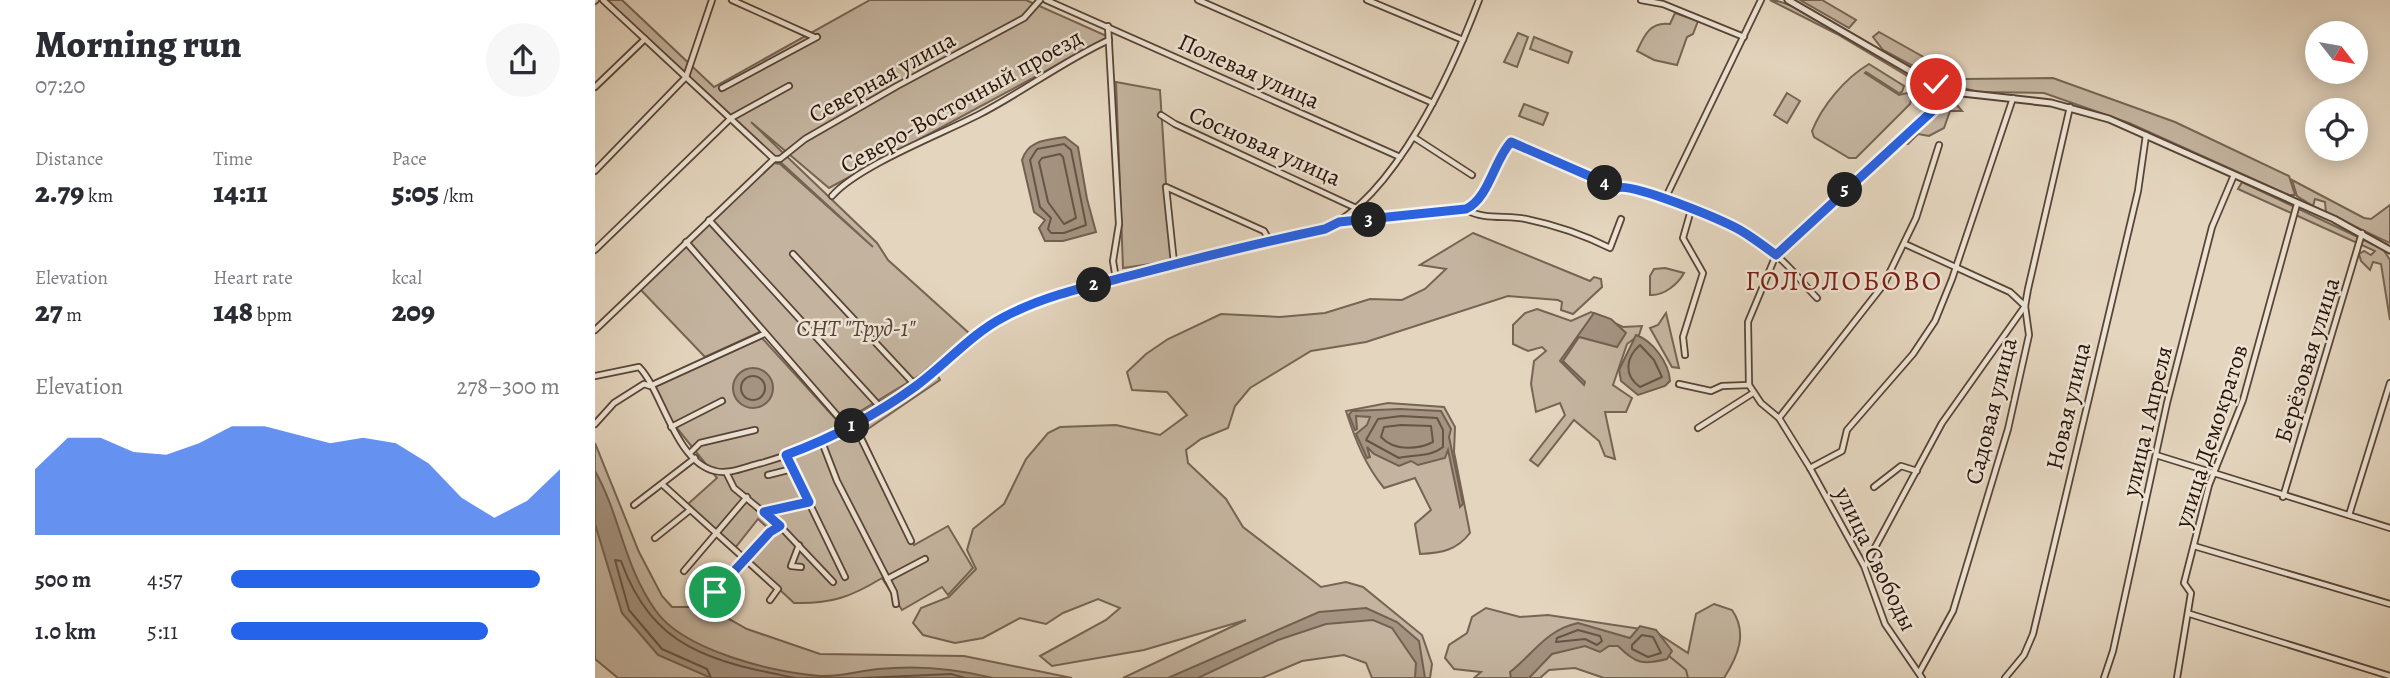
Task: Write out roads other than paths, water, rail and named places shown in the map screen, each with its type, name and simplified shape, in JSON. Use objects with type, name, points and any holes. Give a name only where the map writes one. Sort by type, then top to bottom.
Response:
[{"type":"street","points":[[603,0],[774,159]]},
{"type":"street","points":[[595,171],[686,77],[712,0]]},
{"type":"street","points":[[722,88],[816,37],[732,0]]},
{"type":"street","name":"Северная улица","points":[[595,330],[774,159],[780,159],[805,139],[897,86],[1024,18],[1040,0]]},
{"type":"street","name":"Полевая улица","points":[[1046,0],[1400,156]]},
{"type":"street","points":[[1198,0],[1433,103]]},
{"type":"street","points":[[1367,0],[1463,40]]},
{"type":"street","points":[[595,376],[639,367],[671,427],[695,458],[714,471],[726,472],[786,455],[822,442],[848,428],[916,386],[976,335],[1001,318],[1043,298],[1174,263],[1325,229],[1356,208],[1415,138],[1463,40],[1479,0]]},
{"type":"street","points":[[1641,0],[1663,4],[1744,37]]},
{"type":"street","points":[[1665,199],[1761,0]]},
{"type":"street","points":[[1788,0],[1912,72],[1953,92],[2070,107],[2145,135],[2362,233],[2390,250]]},
{"type":"street","points":[[1108,26],[1119,224],[1112,261],[1116,279]]},
{"type":"street","points":[[595,87],[645,39]]},
{"type":"street","name":"Северо-Восточный проезд","points":[[832,196],[865,173],[1022,91],[1077,55],[1109,40]]},
{"type":"street","points":[[595,250],[731,118],[789,86]]},
{"type":"street","points":[[1679,384],[1711,391],[1722,386],[1749,385],[1748,322],[1776,255],[1953,92]]},
{"type":"street","points":[[1810,468],[1842,451],[1847,430],[1923,341],[1956,267],[2014,98]]},
{"type":"street","name":"Садовая улица","points":[[1921,676],[1953,611],[2008,429],[2029,335],[2025,306],[2070,107]]},
{"type":"street","name":"Сосновая улица","points":[[1161,115],[1356,208]]},
{"type":"street","name":"Новая улица","points":[[2005,678],[2024,656],[2033,634],[2138,191],[2145,135]]},
{"type":"street","points":[[1415,138],[1472,175]]},
{"type":"street","points":[[1339,222],[1466,209],[1479,199],[1502,152],[1511,142],[1617,188],[1624,185],[1738,229],[1776,255],[1806,283],[1817,298]]},
{"type":"street","points":[[1779,418],[1869,304],[1905,244],[1939,145]]},
{"type":"street","name":"улица 1 Апреля","points":[[2105,678],[2212,228],[2234,175]]},
{"type":"street","points":[[1174,263],[1168,224],[1167,187],[1263,230],[1269,240]]},
{"type":"street","name":"улица Демократов","points":[[2177,678],[2190,614],[2191,593],[2184,583],[2214,473],[2243,400],[2297,204]]},
{"type":"street","points":[[1466,209],[1474,215],[1523,218],[1549,224],[1611,248],[1621,219]]},
{"type":"street","points":[[1685,355],[1683,337],[1703,273],[1683,238],[1692,210]]},
{"type":"street","points":[[709,220],[882,409]]},
{"type":"street","name":"Берёзовая улица","points":[[2283,496],[2362,233]]},
{"type":"street","points":[[686,242],[848,428]]},
{"type":"street","points":[[1864,566],[1952,407],[1990,360],[2025,306],[2022,299],[2010,292],[1905,244]]},
{"type":"street","points":[[793,254],[916,386]]},
{"type":"street","points":[[595,424],[614,402],[644,384],[650,386],[765,334]]},
{"type":"street","points":[[2349,515],[2390,383]]},
{"type":"street","name":"улица Свободы","points":[[1749,385],[1753,393],[1779,418],[1810,468],[1864,566],[1885,624],[1921,676]]},
{"type":"street","points":[[1698,428],[1753,393]]},
{"type":"street","points":[[671,427],[722,401]]},
{"type":"street","points":[[854,424],[911,541]]},
{"type":"street","points":[[691,452],[700,443],[755,430]]},
{"type":"street","points":[[822,442],[837,481],[887,579],[895,604]]},
{"type":"street","points":[[786,455],[845,577]]},
{"type":"street","points":[[2156,455],[2390,528]]},
{"type":"street","points":[[634,505],[695,458]]},
{"type":"street","points":[[1874,487],[1901,466],[1917,471]]},
{"type":"street","points":[[768,475],[792,469]]},
{"type":"street","points":[[726,472],[734,488],[780,526],[833,582]]},
{"type":"street","points":[[663,485],[778,589],[770,600]]},
{"type":"street","points":[[684,571],[747,497]]},
{"type":"street","points":[[764,512],[809,502]]},
{"type":"street","points":[[655,538],[690,510]]},
{"type":"street","points":[[715,592],[770,532],[780,526]]},
{"type":"street","points":[[799,545],[791,566],[801,567]]},
{"type":"street","points":[[2194,546],[2390,604]]},
{"type":"street","points":[[887,579],[925,559]]},
{"type":"street","points":[[2190,614],[2389,677]]},
{"type":"water","points":[[1065,137],[1078,147],[1096,232],[1063,241],[1045,241],[1039,228],[1045,220],[1034,212],[1022,160],[1033,145]]},
{"type":"water","points":[[1594,313],[1611,319],[1626,333],[1617,347],[1579,337],[1563,361],[1585,382],[1584,385],[1560,361]]},
{"type":"water","points":[[1636,335],[1648,342],[1659,354],[1667,367],[1670,381],[1665,386],[1638,395],[1621,381],[1619,370]]},
{"type":"water","points":[[753,368],[767,374],[773,388],[767,402],[753,408],[739,402],[733,388],[739,374]]},
{"type":"water","points":[[1352,411],[1441,411],[1451,429],[1449,437],[1463,504],[1460,507],[1448,450],[1445,458],[1418,465],[1411,461],[1399,466],[1374,454],[1367,447],[1370,457],[1367,458],[1356,434],[1367,425],[1370,417],[1356,416],[1355,430],[1349,415]]},
{"type":"water","points":[[595,471],[645,594],[669,625],[708,648],[755,664],[801,674],[827,676],[878,669],[922,667],[993,678],[711,678],[658,655],[622,613],[595,524]]},
{"type":"water","points":[[1366,608],[1397,622],[1419,641],[1425,678],[1415,678],[1416,663],[1392,628],[1373,620],[1326,624],[1278,640],[1198,678],[1168,678],[1319,612]]},
{"type":"water","points":[[1578,623],[1630,638],[1640,626],[1656,630],[1672,651],[1667,659],[1640,662],[1618,646],[1609,646],[1600,652],[1585,646],[1552,654],[1529,678],[1511,678],[1510,672],[1549,637]]},
{"type":"waterway","points":[[1669,656],[1686,670],[1688,678]]},
{"type":"district","name":"ГОЛОЛОБОВО","points":[[1844,281]]},
{"type":"park label","name":"СНТ \"Труд-1\"","points":[[856,328]]}]
